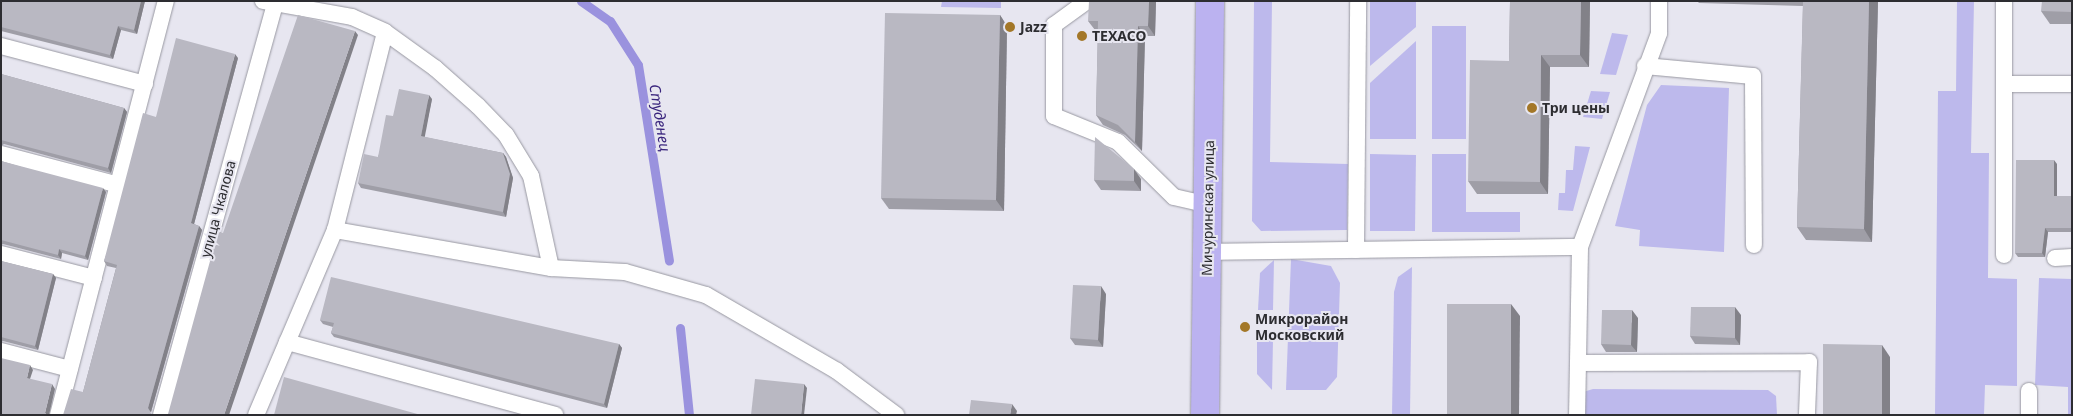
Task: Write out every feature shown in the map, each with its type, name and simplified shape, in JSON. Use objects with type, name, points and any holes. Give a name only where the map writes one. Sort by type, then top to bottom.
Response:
[{"type":"main road","name":"Мичуринская улица","points":[[1205,415],[1207,252],[1210,205],[1210,1]]},
{"type":"lane","points":[[58,415],[166,1]]},
{"type":"lane","points":[[1087,1],[1054,24],[1054,116],[1118,142],[1174,197],[1210,205]]},
{"type":"lane","points":[[1356,250],[1358,1]]},
{"type":"lane","points":[[1577,415],[1580,247],[1658,33],[1659,1]]},
{"type":"lane","points":[[2004,1],[2004,255]]},
{"type":"lane","points":[[269,3],[352,17],[385,32],[435,68],[506,135],[531,176],[551,268]]},
{"type":"lane","name":"улица Чкалова","points":[[161,415],[269,3]]},
{"type":"lane","points":[[256,415],[335,230],[385,32]]},
{"type":"lane","points":[[1,46],[145,84]]},
{"type":"lane","points":[[1645,66],[1753,76],[1754,244]]},
{"type":"lane","points":[[2004,84],[2072,84]]},
{"type":"lane","points":[[1,154],[118,186]]},
{"type":"lane","points":[[335,230],[551,268],[625,272],[706,295],[837,371],[896,415]]},
{"type":"lane","points":[[1207,252],[1580,247]]},
{"type":"lane","points":[[1,254],[94,278]]},
{"type":"lane","points":[[2055,258],[2072,257]]},
{"type":"lane","points":[[287,342],[555,415]]},
{"type":"lane","points":[[1,351],[70,369]]},
{"type":"lane","points":[[1578,363],[1808,362],[1807,415]]},
{"type":"lane","points":[[2029,391],[2029,415]]},
{"type":"shaded area","points":[[942,1],[1001,1],[1001,8],[941,7]]},
{"type":"shaded area","points":[[1254,1],[1272,1],[1270,162],[1348,164],[1347,230],[1261,231],[1252,221]]},
{"type":"shaded area","points":[[1370,1],[1416,1],[1416,27],[1370,66]]},
{"type":"shaded area","points":[[1957,1],[1974,1],[1971,153],[1989,153],[1988,278],[2017,279],[2017,386],[1985,385],[1984,415],[1935,415],[1938,91],[1956,91]]},
{"type":"shaded area","points":[[1432,26],[1466,26],[1466,139],[1432,139]]},
{"type":"shaded area","points":[[1612,33],[1628,35],[1616,75],[1600,74]]},
{"type":"shaded area","points":[[1416,41],[1416,139],[1370,139],[1370,83]]},
{"type":"shaded area","points":[[1661,85],[1729,88],[1724,252],[1639,246],[1640,230],[1615,226],[1647,105]]},
{"type":"shaded area","points":[[1591,91],[1610,92],[1602,119],[1583,117]]},
{"type":"shaded area","points":[[1575,146],[1590,147],[1573,211],[1558,210],[1559,193],[1565,193],[1566,170],[1573,170]]},
{"type":"shaded area","points":[[1370,154],[1416,155],[1415,231],[1370,231]]},
{"type":"shaded area","points":[[1432,154],[1466,154],[1466,212],[1520,212],[1520,232],[1432,232]]},
{"type":"shaded area","points":[[1291,259],[1331,266],[1340,283],[1337,377],[1326,390],[1286,390]]},
{"type":"shaded area","points":[[1274,260],[1273,310],[1258,310],[1260,273]]},
{"type":"shaded area","points":[[1412,267],[1410,415],[1392,415],[1394,292],[1398,277]]},
{"type":"shaded area","points":[[2039,278],[2072,279],[2072,415],[2068,415],[2068,387],[2035,385]]},
{"type":"shaded area","points":[[1257,339],[1273,340],[1272,390],[1257,374]]},
{"type":"shaded area","points":[[1593,389],[1768,390],[1776,396],[1777,415],[1580,415],[1583,392]]},
{"type":"building","points":[[1,1],[141,1],[134,30],[118,26],[110,55],[1,27]]},
{"type":"building","points":[[1089,1],[1149,1],[1148,26],[1138,26],[1135,142],[1118,125],[1096,115],[1098,21],[1088,21]]},
{"type":"building","points":[[1510,1],[1581,1],[1580,55],[1541,55],[1540,182],[1468,181],[1470,60],[1509,61]]},
{"type":"building","points":[[1803,1],[1869,1],[1864,229],[1797,227]]},
{"type":"building","points":[[2042,1],[2072,1],[2072,12],[2041,11]]},
{"type":"building","points":[[885,13],[1000,15],[996,200],[881,198]]},
{"type":"building","points":[[298,15],[355,31],[224,415],[166,415],[168,414],[218,232],[223,233]]},
{"type":"building","points":[[176,38],[235,54],[191,223],[199,226],[148,408],[152,415],[63,415],[71,389],[83,392],[117,265],[104,261],[143,113],[156,117]]},
{"type":"building","points":[[1,74],[124,108],[108,168],[1,140]]},
{"type":"building","points":[[399,89],[429,95],[421,136],[503,153],[510,174],[503,212],[358,183],[364,154],[378,157],[386,115],[393,116]]},
{"type":"building","points":[[1095,137],[1134,169],[1134,181],[1094,180]]},
{"type":"building","points":[[2016,160],[2054,160],[2054,196],[2071,196],[2071,228],[2045,228],[2042,253],[2015,253]]},
{"type":"building","points":[[1,161],[103,188],[85,256],[59,249],[58,255],[1,240]]},
{"type":"building","points":[[1,261],[53,274],[35,346],[1,337]]},
{"type":"building","points":[[331,277],[619,344],[604,404],[331,333],[334,323],[320,320]]},
{"type":"building","points":[[1073,285],[1101,286],[1098,340],[1070,338]]},
{"type":"building","points":[[1447,304],[1511,304],[1511,415],[1447,415]]},
{"type":"building","points":[[1691,307],[1735,307],[1735,338],[1690,336]]},
{"type":"building","points":[[1602,310],[1632,310],[1631,345],[1601,344]]},
{"type":"building","points":[[1823,344],[1882,345],[1882,415],[1823,415]]},
{"type":"building","points":[[1,358],[30,365],[27,378],[52,384],[45,413],[47,415],[1,415]]},
{"type":"building","points":[[284,377],[421,415],[274,415]]},
{"type":"building","points":[[755,379],[804,384],[801,415],[751,415]]},
{"type":"building","points":[[971,400],[1012,404],[1010,415],[969,415]]},
{"type":"waterway","name":"Студенец","points":[[581,1],[610,21],[638,65],[669,261]]},
{"type":"waterway","name":"Студенец","points":[[680,328],[689,415]]},
{"type":"place","name":"Jazz","points":[[1010,27]]},
{"type":"place","name":"ТЕХАСО","points":[[1082,36]]},
{"type":"place","name":"Три цены","points":[[1532,108]]},
{"type":"place","name":"Микрорайон Московский","points":[[1245,327]]}]
